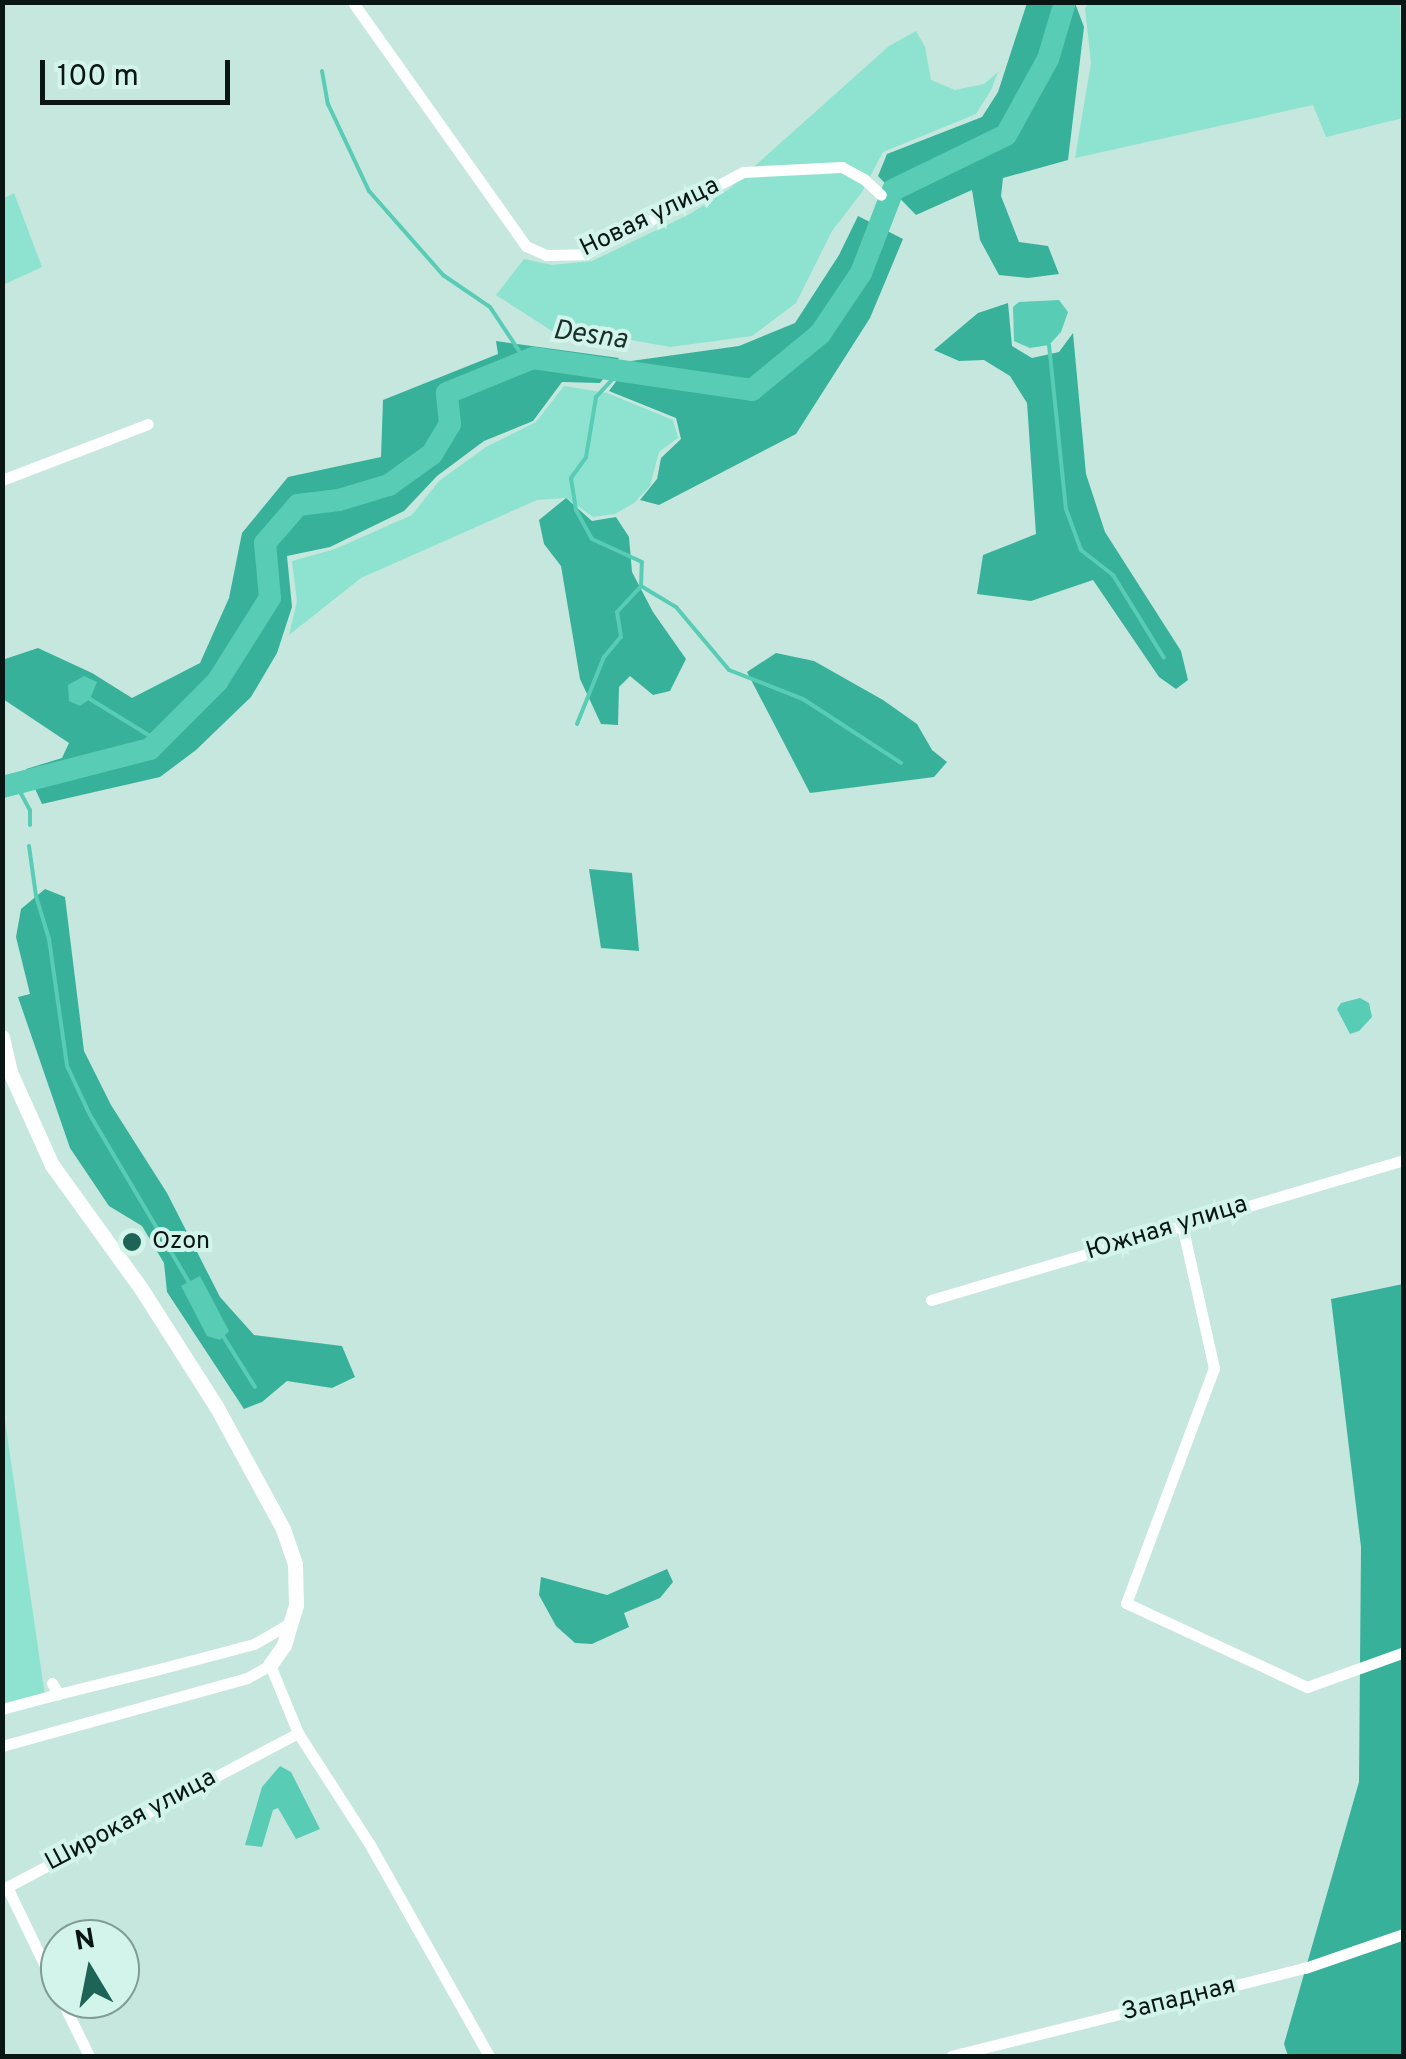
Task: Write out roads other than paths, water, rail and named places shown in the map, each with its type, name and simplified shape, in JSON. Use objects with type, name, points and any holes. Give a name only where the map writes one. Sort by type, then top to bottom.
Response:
[{"type":"street","name":"Новая улица","points":[[354,4],[526,246],[546,255],[584,254],[744,172],[842,167],[881,195]]},
{"type":"street","points":[[2,480],[148,424]]},
{"type":"street","points":[[2,1037],[10,1072],[52,1165],[176,1343],[283,1530],[294,1564],[292,1622],[284,1645],[270,1665],[247,1678],[2,1746]]},
{"type":"street","name":"Южная улица","points":[[931,1300],[1404,1160]]},
{"type":"street","points":[[1182,1225],[1214,1368],[1126,1603],[1307,1688],[1404,1652]]},
{"type":"street","points":[[2,1709],[55,1688],[254,1644],[292,1622]]},
{"type":"street","points":[[270,1665],[298,1733],[369,1843],[489,2056]]},
{"type":"street","name":"Широкая улица","points":[[40,1956],[7,1887],[298,1733]]},
{"type":"street","name":"Западная","points":[[951,2056],[1305,1968],[1404,1934]]},
{"type":"street","name":"Широкая улица","points":[[70,2019],[89,2056]]},
{"type":"waterway","name":"Desna","points":[[2,787],[150,749],[217,682],[270,598],[265,543],[298,505],[339,500],[389,485],[432,454],[450,424],[447,393],[533,358],[752,390],[820,334],[861,273],[893,190],[1006,135],[1048,59],[1065,2]]},
{"type":"waterway","points":[[322,71],[328,104],[369,191],[443,275],[490,307],[527,363]]},
{"type":"waterway","points":[[1049,345],[1066,509],[1081,550],[1113,575],[1164,658]]},
{"type":"waterway","points":[[577,724],[604,657],[621,637],[617,612],[641,586],[642,562],[592,539],[576,510],[571,478],[586,457],[596,397],[620,371]]},
{"type":"waterway","points":[[641,586],[676,607],[729,670],[803,699],[901,763]]},
{"type":"waterway","points":[[90,699],[158,741]]},
{"type":"waterway","points":[[17,786],[30,810],[30,825]]},
{"type":"waterway","points":[[29,846],[36,896],[49,939],[67,1066],[90,1115],[191,1286]]},
{"type":"waterway","points":[[223,1336],[255,1387]]},
{"type":"place","name":"Ozon","points":[[132,1242]]}]
